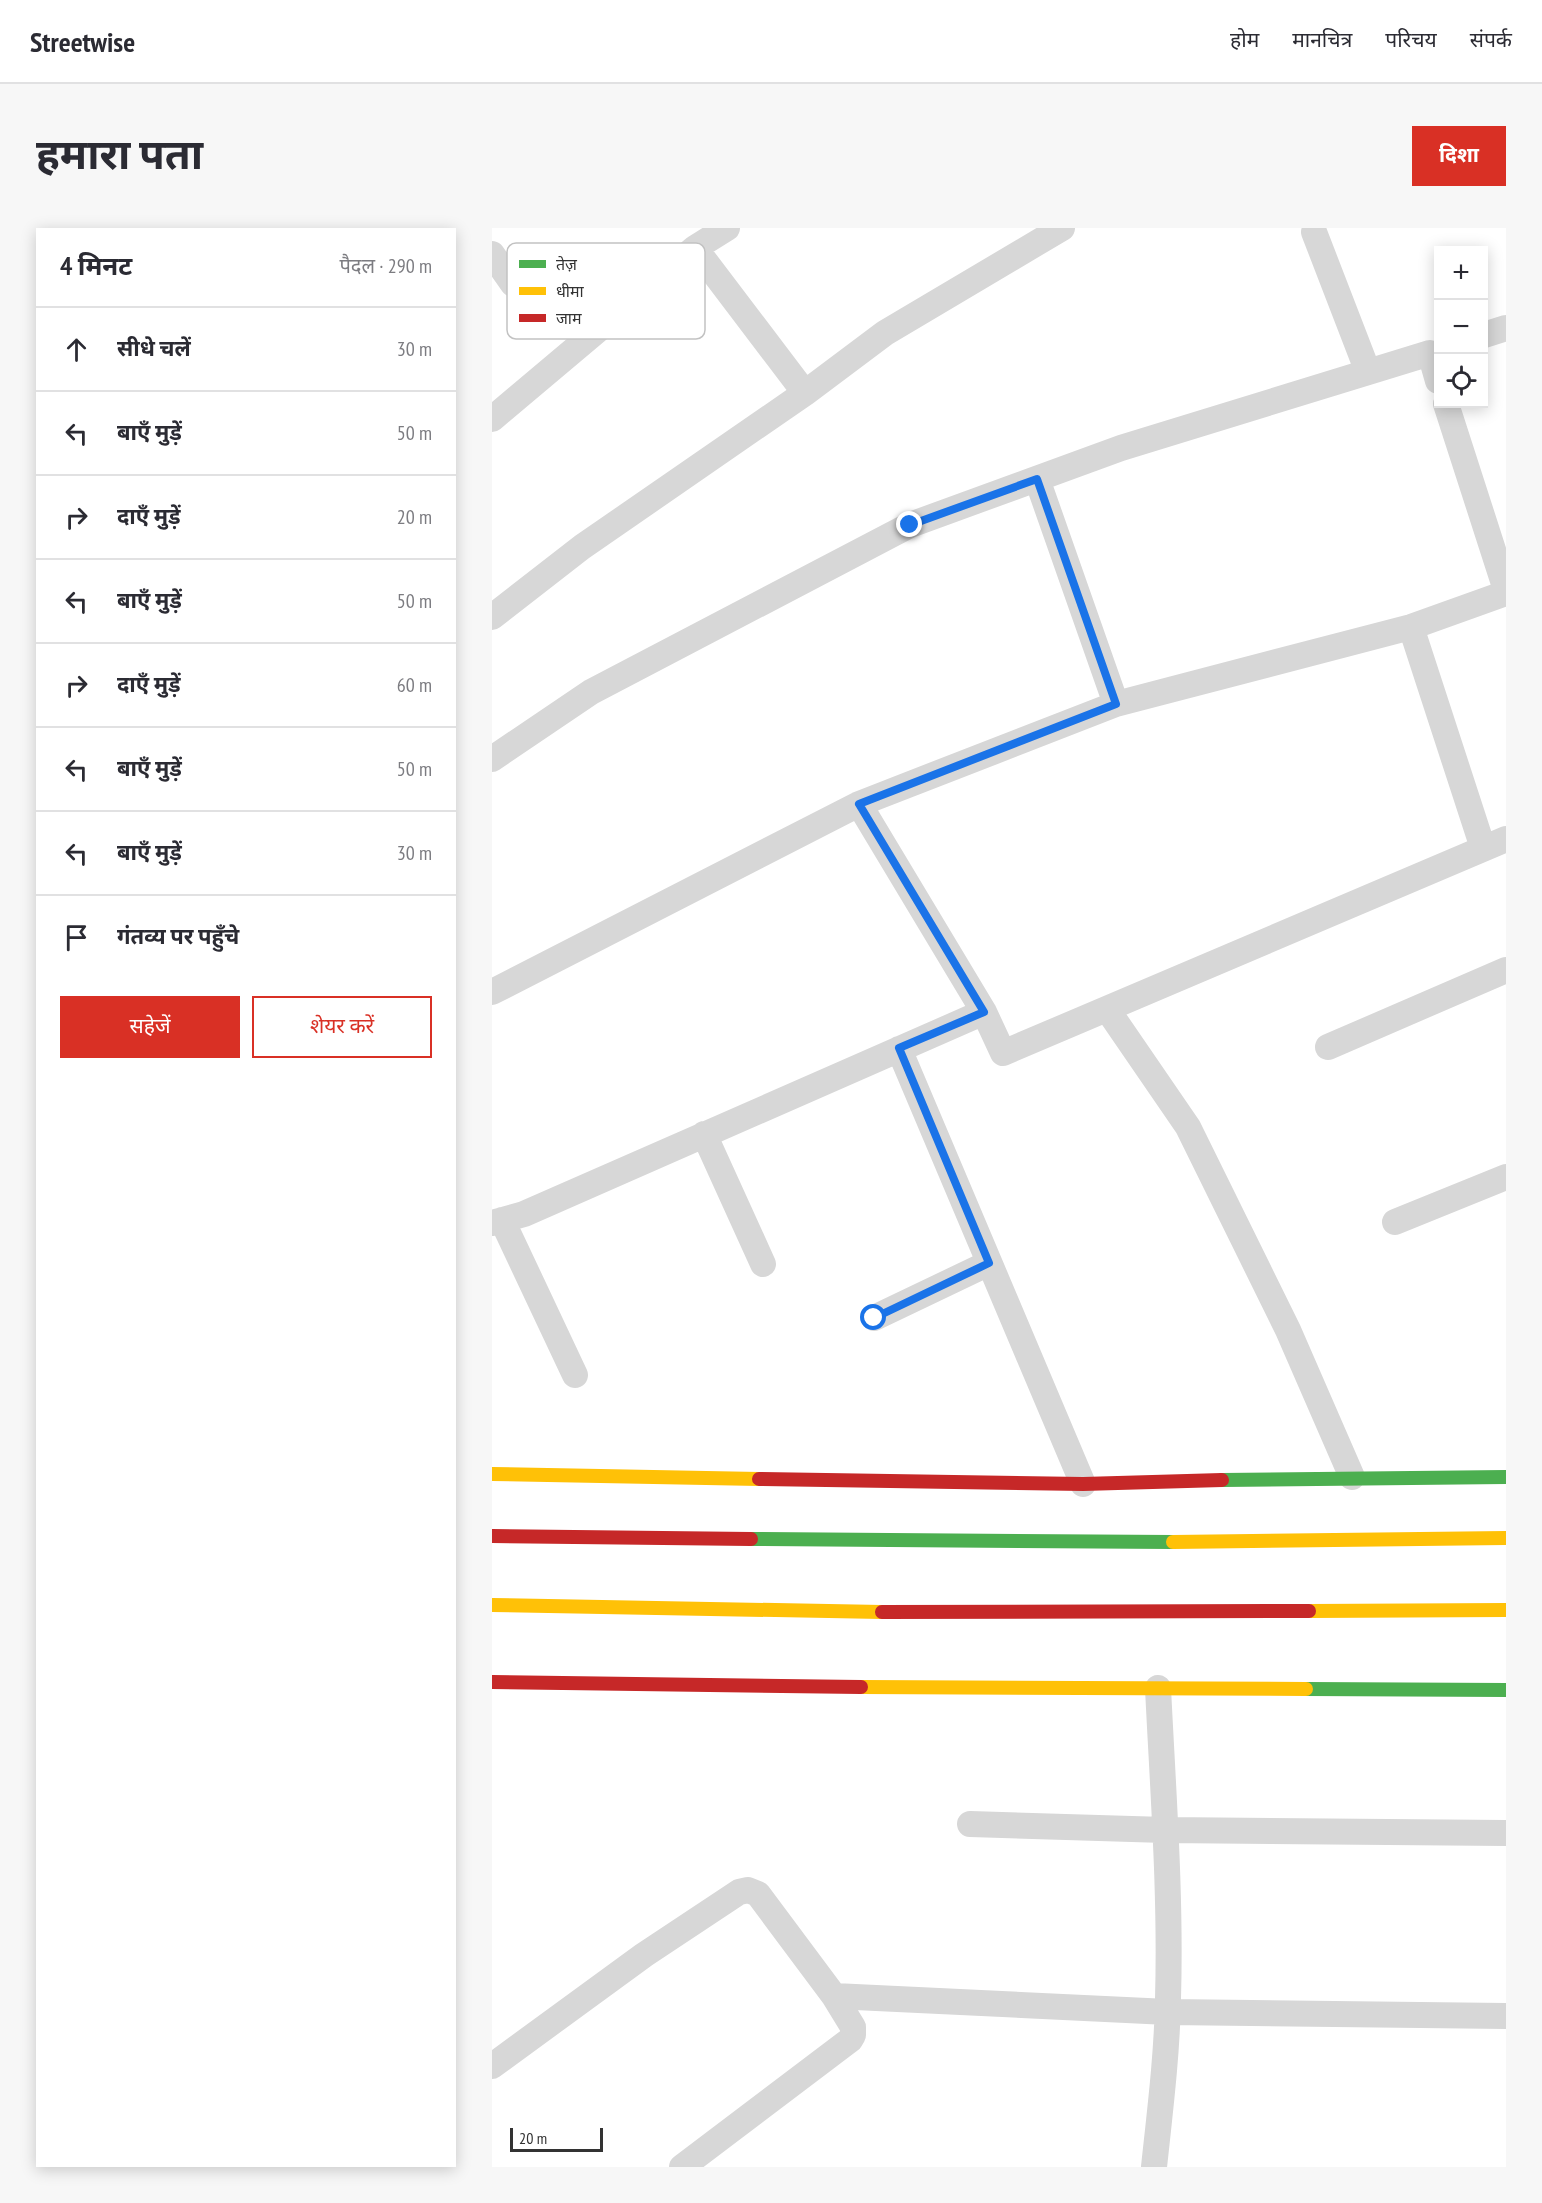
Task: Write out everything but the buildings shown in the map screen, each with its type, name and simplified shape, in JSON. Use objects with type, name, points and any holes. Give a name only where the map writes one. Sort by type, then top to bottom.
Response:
[{"type":"main road","points":[[492,1474],[1083,1484],[1352,1477],[1506,1476]]},
{"type":"main road","points":[[492,1536],[1117,1544],[1506,1538]]},
{"type":"main road","points":[[492,1605],[794,1612],[1506,1610]]},
{"type":"main road","points":[[492,1682],[801,1687],[1506,1690]]},
{"type":"street","points":[[703,243],[727,228]]},
{"type":"street","points":[[492,617],[582,547],[805,393],[885,333],[1062,228]]},
{"type":"street","points":[[1314,232],[1368,372]]},
{"type":"street","points":[[492,254],[507,275]]},
{"type":"street","points":[[705,261],[805,393]]},
{"type":"street","points":[[1488,334],[1506,328]]},
{"type":"street","points":[[492,419],[587,339]]},
{"type":"street","points":[[492,759],[591,692],[910,525],[1121,448],[1434,352]]},
{"type":"street","points":[[492,992],[859,804],[1116,704],[1411,627],[1506,591],[1447,408]]},
{"type":"street","points":[[1037,479],[1116,704]]},
{"type":"street","points":[[859,804],[984,1012],[1003,1053],[1495,843],[1411,627]]},
{"type":"street","points":[[1328,1047],[1506,970]]},
{"type":"street","points":[[1107,1009],[1188,1127],[1288,1330],[1352,1477]]},
{"type":"street","points":[[575,1375],[497,1222],[524,1214],[984,1012]]},
{"type":"street","points":[[899,1048],[1083,1484]]},
{"type":"street","points":[[704,1134],[763,1264]]},
{"type":"street","points":[[1395,1222],[1506,1177]]},
{"type":"street","points":[[874,1318],[989,1263]]},
{"type":"street","points":[[1154,2167],[1164,2080],[1168,2012],[1165,1830],[1158,1688]]},
{"type":"street","points":[[970,1824],[1165,1830],[1506,1833]]},
{"type":"street","points":[[492,2066],[644,1955],[739,1892],[748,1890],[758,1894],[834,1996],[853,2027],[853,2034],[850,2040],[682,2167]]},
{"type":"street","points":[[834,1996],[1168,2012],[1506,2016]]},
{"type":"traffic: fast","points":[[1222,1480],[1506,1477]]},
{"type":"traffic: fast","points":[[751,1539],[1173,1542]]},
{"type":"traffic: fast","points":[[1306,1689],[1506,1690]]},
{"type":"traffic: slow","points":[[492,1474],[759,1479]]},
{"type":"traffic: slow","points":[[1173,1542],[1506,1538]]},
{"type":"traffic: slow","points":[[492,1605],[882,1612]]},
{"type":"traffic: slow","points":[[1309,1611],[1506,1610]]},
{"type":"traffic: slow","points":[[861,1687],[1306,1689]]},
{"type":"traffic: jam","points":[[759,1479],[1083,1484],[1222,1480]]},
{"type":"traffic: jam","points":[[492,1536],[751,1539]]},
{"type":"traffic: jam","points":[[882,1612],[1309,1611]]},
{"type":"traffic: jam","points":[[492,1682],[861,1687]]},
{"type":"route","points":[[874,1318],[989,1263],[899,1048],[984,1012],[859,804],[1116,704],[1037,479],[910,525]]}]
